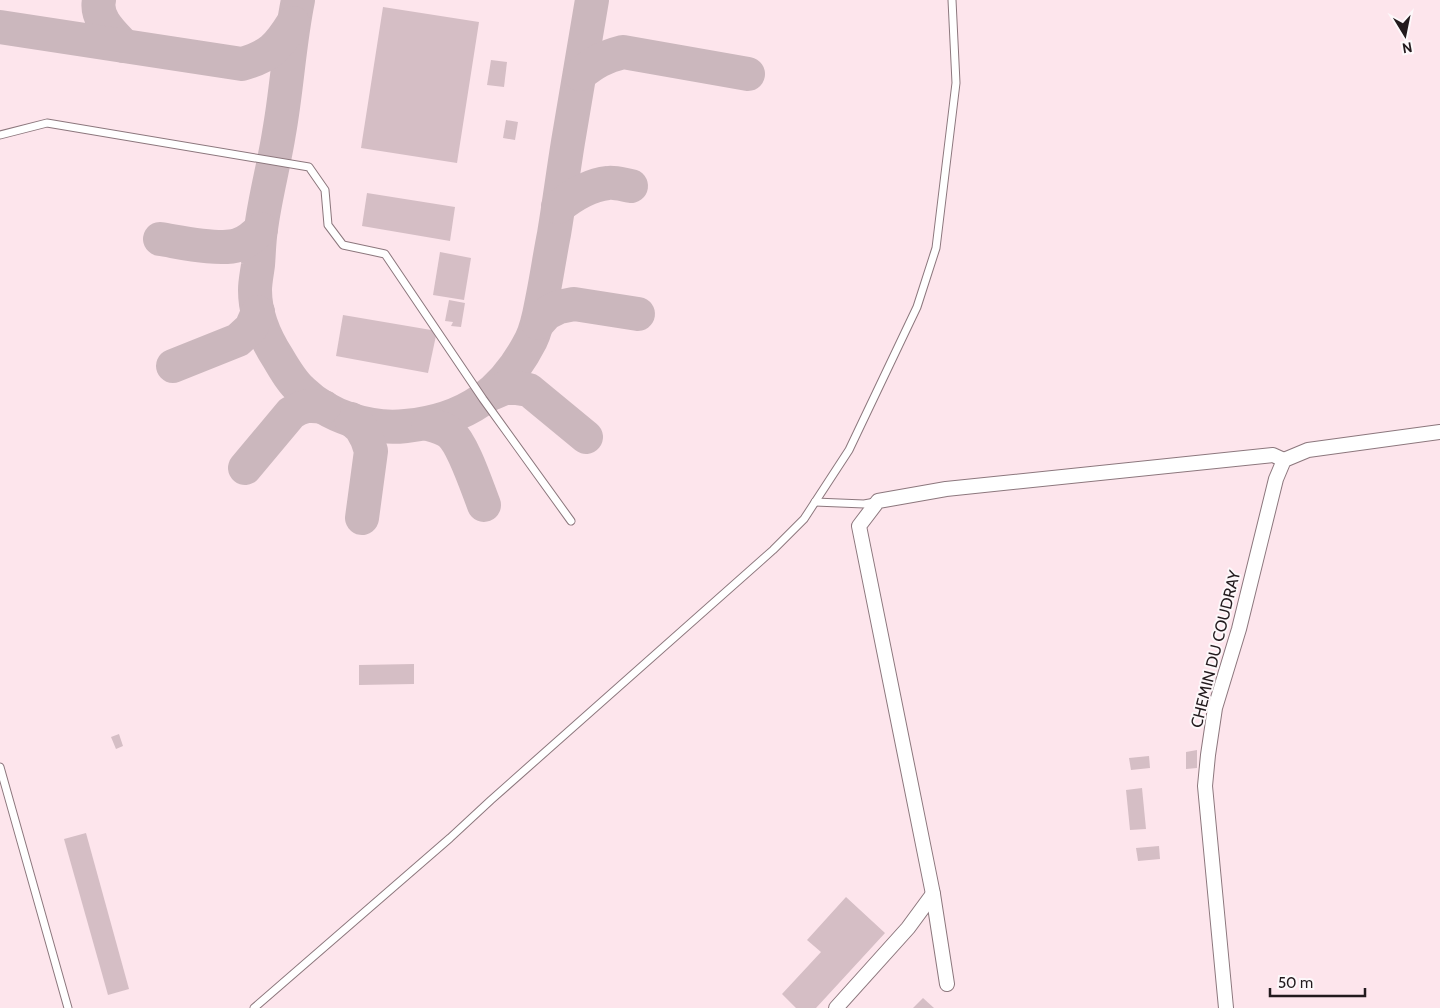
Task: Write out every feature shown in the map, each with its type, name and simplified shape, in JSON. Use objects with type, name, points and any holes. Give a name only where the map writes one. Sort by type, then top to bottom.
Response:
[{"type":"street","points":[[947,984],[933,894],[859,526],[878,501],[946,489],[1273,455],[1284,460],[1308,450],[1440,432]]},
{"type":"street","name":"CHEMIN DU COUDRAY","points":[[1226,1008],[1205,786],[1208,755],[1215,708],[1239,629],[1276,479],[1284,460]]},
{"type":"street","points":[[836,1008],[908,928],[933,894]]},
{"type":"lane","points":[[254,1008],[450,838],[773,550],[804,520],[849,450],[917,307],[936,248],[956,83],[952,0]]},
{"type":"lane","points":[[0,135],[46,123],[310,167],[325,190],[328,225],[343,245],[385,254],[483,399],[571,521]]},
{"type":"lane","points":[[816,502],[864,504],[878,501]]},
{"type":"lane","points":[[0,767],[68,1008]]},
{"type":"building","points":[[383,7],[479,22],[457,163],[361,148]]},
{"type":"building","points":[[491,60],[507,62],[504,87],[487,85]]},
{"type":"building","points":[[506,120],[518,122],[515,140],[503,138]]},
{"type":"building","points":[[367,193],[455,207],[450,241],[362,226]]},
{"type":"building","points":[[440,252],[471,258],[464,300],[433,295]]},
{"type":"building","points":[[449,300],[465,303],[461,327],[451,326],[453,322],[445,321]]},
{"type":"building","points":[[343,315],[437,331],[428,373],[336,356]]},
{"type":"building","points":[[414,664],[414,684],[359,685],[359,665]]},
{"type":"building","points":[[119,734],[123,746],[116,749],[111,737]]},
{"type":"building","points":[[1197,750],[1197,768],[1186,769],[1186,752]]},
{"type":"building","points":[[1149,756],[1150,768],[1131,770],[1129,758]]},
{"type":"building","points":[[1142,788],[1146,829],[1130,830],[1126,790]]},
{"type":"building","points":[[86,833],[129,989],[108,995],[64,839]]},
{"type":"building","points":[[1159,846],[1160,859],[1138,861],[1136,848]]},
{"type":"building","points":[[846,897],[885,933],[816,1008],[796,1008],[782,994],[821,952],[807,940]]},
{"type":"building","points":[[923,998],[934,1008],[913,1008]]},
{"type":"taxiway","points":[[99,0],[98,7],[102,20],[124,46]]},
{"type":"taxiway","points":[[298,0],[282,116],[260,233],[255,299],[262,326],[273,350],[289,376],[302,391],[337,415],[364,424],[392,427],[427,423],[465,410],[481,401],[509,375],[531,340],[546,280],[592,0]]},
{"type":"taxiway","points":[[0,27],[242,64],[266,54],[278,44],[293,23]]},
{"type":"taxiway","points":[[580,74],[600,60],[623,52],[748,74]]},
{"type":"taxiway","points":[[558,207],[575,195],[594,186],[611,183],[631,186]]},
{"type":"taxiway","points":[[160,239],[230,247],[244,242],[261,229]]},
{"type":"taxiway","points":[[538,323],[547,313],[559,307],[574,304],[638,314]]},
{"type":"taxiway","points":[[173,366],[238,340],[251,328],[258,312]]},
{"type":"taxiway","points":[[493,393],[505,388],[529,390],[586,437]]},
{"type":"taxiway","points":[[245,468],[291,413],[307,406],[324,407]]},
{"type":"taxiway","points":[[351,419],[361,428],[371,451],[362,518]]},
{"type":"taxiway","points":[[428,424],[450,433],[460,446],[484,505]]}]
